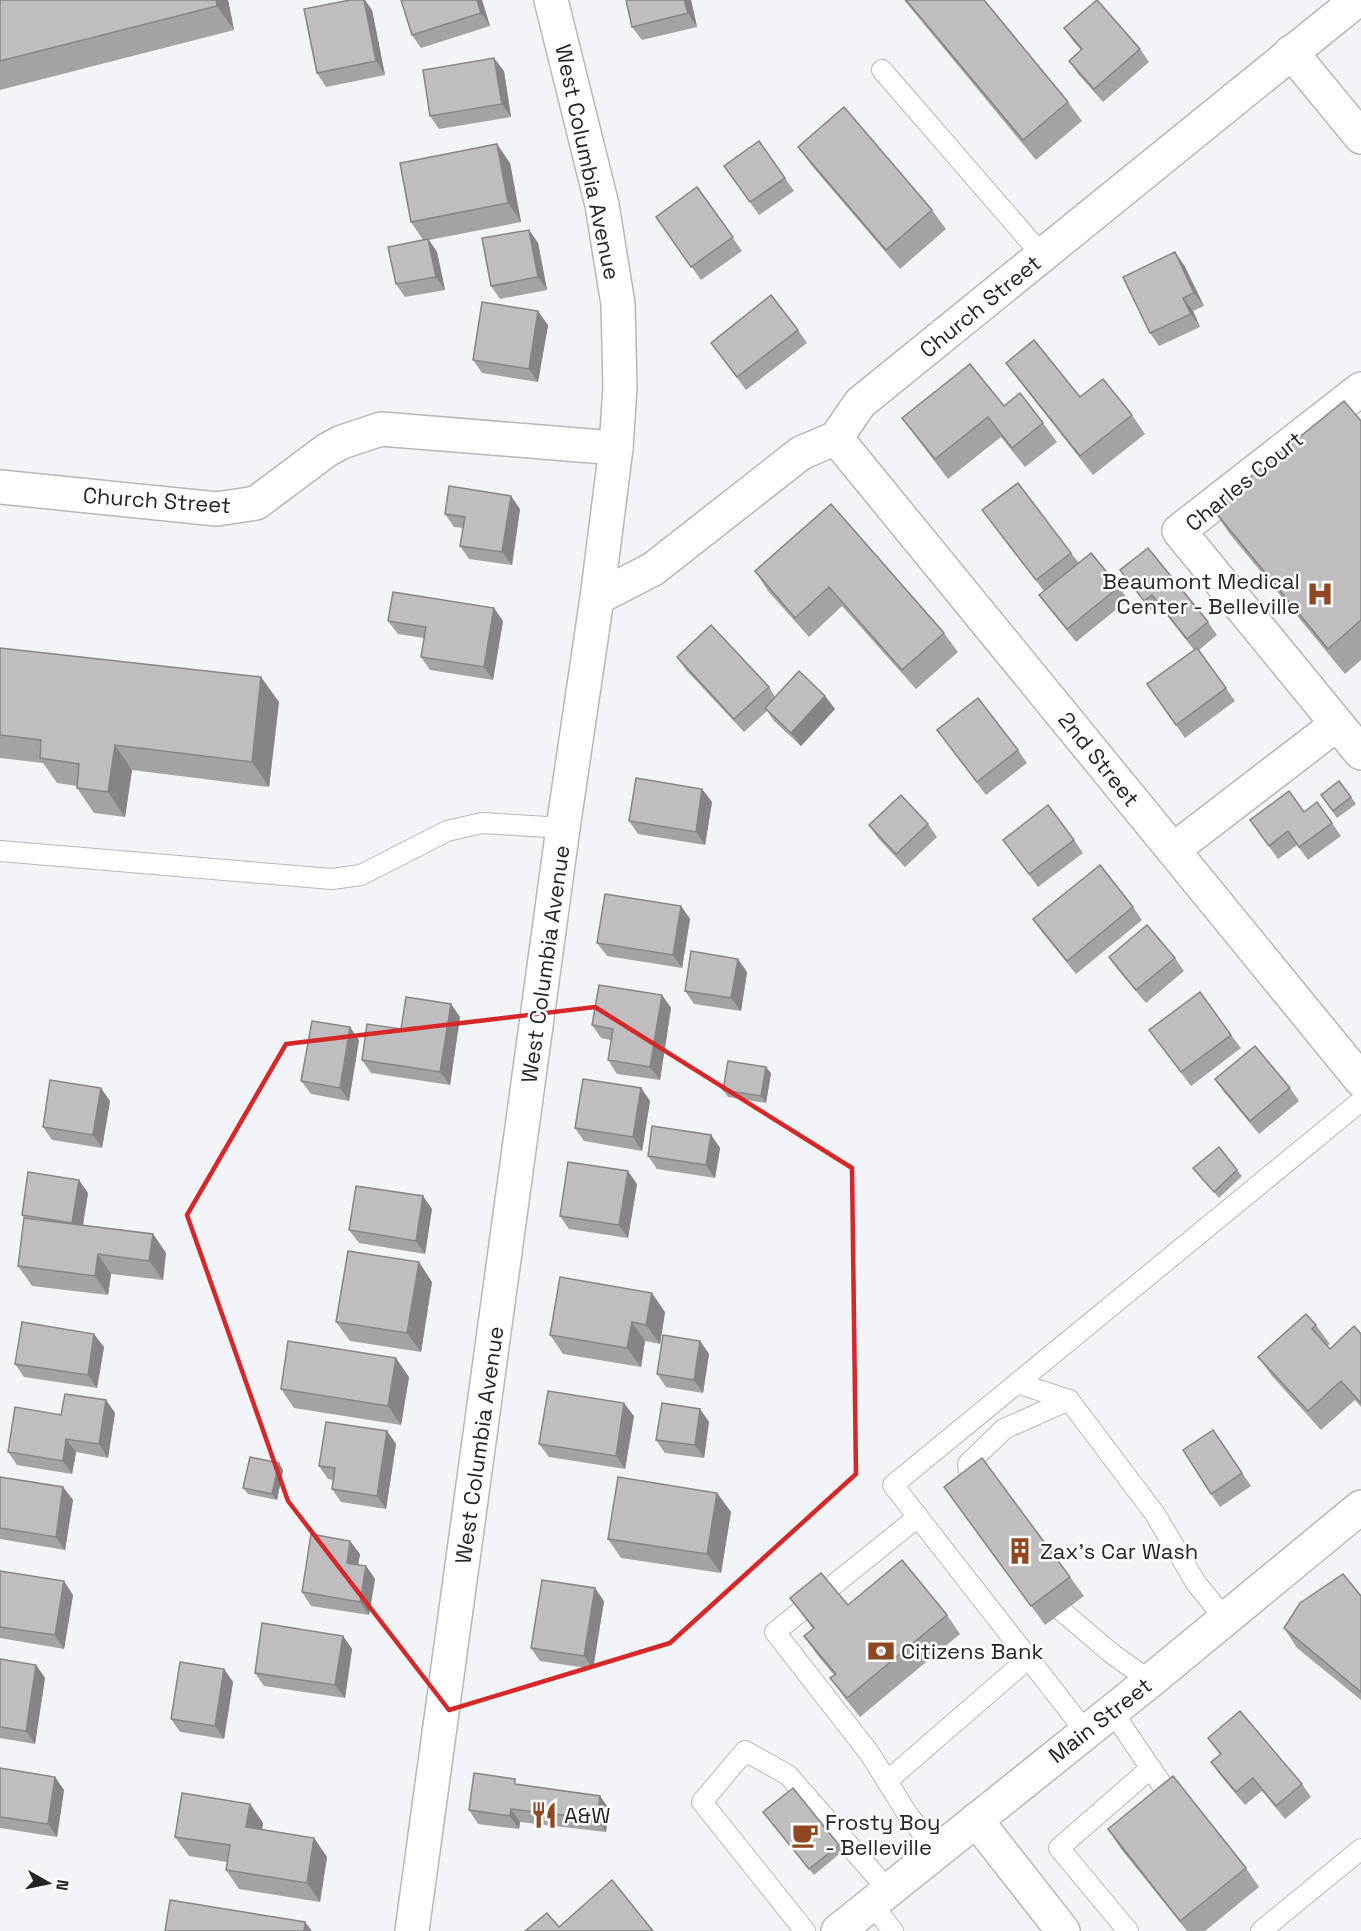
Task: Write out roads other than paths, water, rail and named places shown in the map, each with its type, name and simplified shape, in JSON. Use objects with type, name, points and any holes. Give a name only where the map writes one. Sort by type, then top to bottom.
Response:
[{"type":"street","name":"West Columbia Avenue","points":[[412,1931],[616,448],[620,387],[618,304],[602,205],[551,0]]},
{"type":"street","name":"Church Street","points":[[836,438],[860,403],[1356,0]]},
{"type":"street","points":[[1291,52],[1361,137]]},
{"type":"street","name":"Charles Court","points":[[1361,389],[1179,531],[1361,753]]},
{"type":"street","name":"Church Street","points":[[0,487],[217,509],[256,503],[334,446],[381,429],[616,448]]},
{"type":"street","points":[[597,598],[653,569],[801,453],[836,438]]},
{"type":"street","name":"2nd Street","points":[[836,438],[1361,1080]]},
{"type":"street","points":[[1173,850],[1337,724]]},
{"type":"street","name":"Main Street","points":[[838,1931],[1150,1681],[1361,1507]]},
{"type":"street","points":[[976,1820],[1064,1931]]},
{"type":"lane","points":[[882,70],[1042,255]]},
{"type":"lane","points":[[0,851],[332,879],[361,875],[447,831],[482,823],[563,828]]},
{"type":"lane","points":[[1086,1732],[893,1485],[1361,1101]]},
{"type":"lane","points":[[1017,1383],[1069,1400],[1155,1514],[1196,1583],[1225,1619]]},
{"type":"lane","points":[[972,1495],[968,1464],[1004,1429],[1069,1400]]},
{"type":"lane","points":[[918,1517],[775,1632],[870,1754],[908,1815],[937,1851]]},
{"type":"lane","points":[[1063,1612],[1111,1653],[1150,1681]]},
{"type":"lane","points":[[886,1781],[1029,1658]]},
{"type":"lane","points":[[1112,1711],[1176,1804]]},
{"type":"lane","points":[[805,1931],[702,1802],[745,1751],[788,1775],[879,1897],[892,1931]]},
{"type":"lane","points":[[1128,1931],[1059,1848],[1151,1768]]},
{"type":"lane","points":[[1261,1931],[1361,1849]]},
{"type":"place","name":"Beaumont Medical Center - Belleville","points":[[1320,594]]},
{"type":"place","name":"Zax's Car Wash","points":[[1020,1551]]},
{"type":"place","name":"Citizens Bank","points":[[881,1651]]},
{"type":"place","name":"A&W","points":[[544,1815]]},
{"type":"place","name":"Frosty Boy - Belleville","points":[[805,1835]]}]
